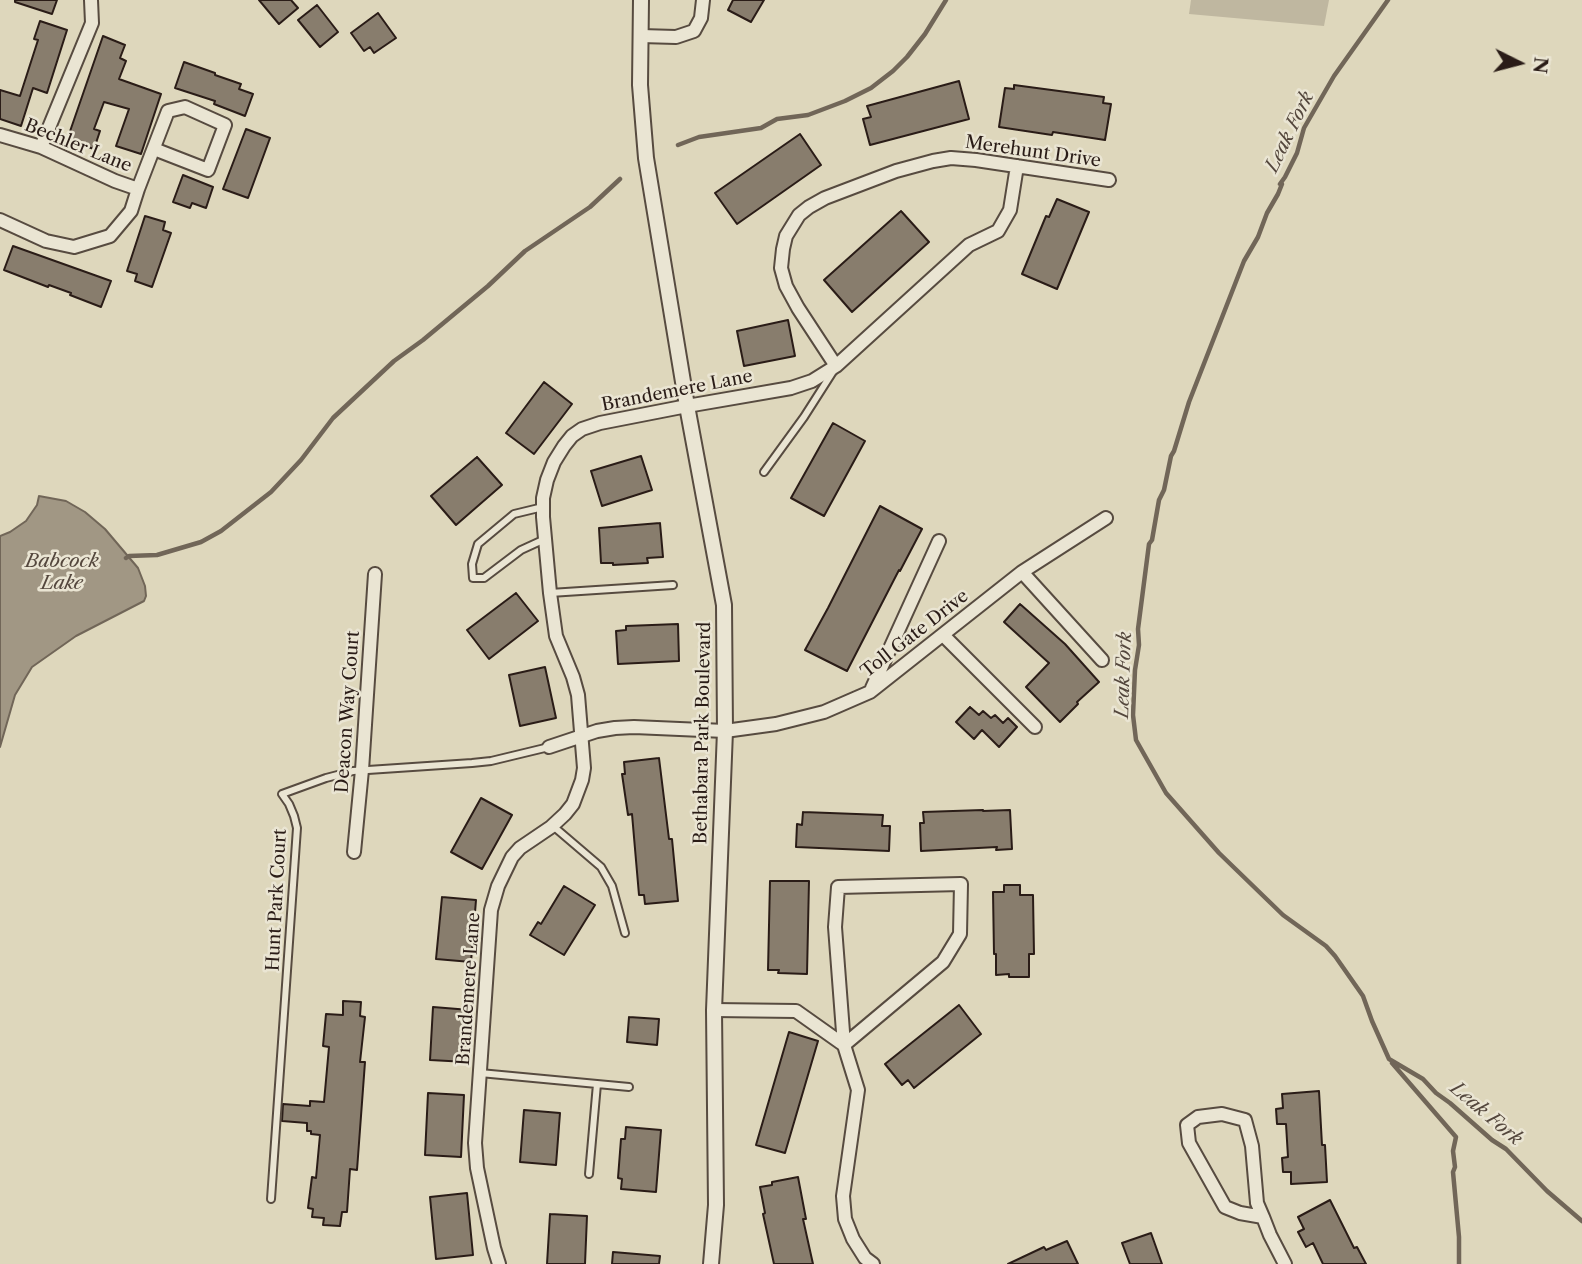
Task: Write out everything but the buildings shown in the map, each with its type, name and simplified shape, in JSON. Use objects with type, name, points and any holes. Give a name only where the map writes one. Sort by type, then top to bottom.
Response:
[{"type":"street","points":[[41,147],[92,23],[91,0]]},
{"type":"street","name":"Bethabara Park Boulevard","points":[[641,0],[640,85],[646,158],[687,406],[724,606],[725,731],[714,1010],[716,1205],[711,1264]]},
{"type":"street","points":[[640,36],[676,37],[694,30],[701,18],[703,0]]},
{"type":"street","points":[[138,189],[168,111],[185,107],[225,125],[208,170],[154,149]]},
{"type":"street","name":"Bechler Lane","points":[[0,135],[41,147],[138,189],[131,211],[110,236],[74,247],[46,241],[0,220]]},
{"type":"street","name":"Merehunt Drive","points":[[836,366],[798,308],[786,286],[782,268],[786,236],[799,215],[809,207],[825,198],[896,171],[951,158],[1109,180]]},
{"type":"street","name":"Brandemere Lane","points":[[499,1264],[477,1168],[475,1143],[492,910],[505,868],[520,848],[553,826],[573,804],[584,768],[578,695],[556,636],[550,593],[543,498],[554,462],[572,436],[582,429],[600,423],[791,388],[812,381],[836,366],[970,245],[998,231],[1010,210],[1017,166]]},
{"type":"street","name":"Toll Gate Drive","points":[[549,747],[615,728],[725,731],[776,724],[824,712],[870,692],[1022,572],[1106,518]]},
{"type":"street","points":[[870,692],[939,541]]},
{"type":"street","points":[[1022,572],[1102,660]]},
{"type":"street","name":"Deacon Way Court","points":[[354,852],[375,574]]},
{"type":"street","points":[[943,635],[1035,727]]},
{"type":"street","points":[[844,1045],[943,962],[960,934],[961,884],[838,887],[835,927],[844,1045],[858,1090],[843,1196],[845,1219],[866,1262]]},
{"type":"street","points":[[714,1010],[796,1011],[844,1045]]},
{"type":"street","points":[[1263,1217],[1240,1213],[1225,1206],[1189,1143],[1187,1125],[1198,1118],[1222,1114],[1245,1120],[1251,1146],[1257,1203],[1285,1264]]},
{"type":"lane","points":[[764,472],[804,417],[836,366]]},
{"type":"lane","points":[[543,506],[514,514],[478,544],[472,564],[473,578],[484,578],[521,550],[545,539]]},
{"type":"lane","points":[[550,593],[673,585]]},
{"type":"lane","name":"Hunt Park Court","points":[[271,1199],[297,828],[289,804],[282,794],[326,778],[362,770],[491,761],[549,747]]},
{"type":"lane","points":[[553,826],[601,867],[612,886],[625,933]]},
{"type":"lane","points":[[480,1073],[629,1087]]},
{"type":"lane","points":[[589,1174],[597,1084]]},
{"type":"shaded area","points":[[1191,0],[1329,0],[1324,26],[1189,14]]},
{"type":"water","name":"Babcock Lake","points":[[39,496],[66,501],[85,512],[105,529],[138,568],[146,596],[144,601],[76,636],[32,667],[15,695],[0,747],[0,536],[26,521],[37,505]]},
{"type":"waterway","points":[[678,145],[699,137],[761,128],[777,119],[808,115],[871,88],[907,57],[946,0]]},
{"type":"waterway","name":"Leak Fork","points":[[1388,0],[1334,76],[1304,128],[1297,153],[1244,261],[1189,402],[1171,456],[1149,544],[1135,670],[1133,715],[1136,740],[1166,793],[1219,853],[1283,915],[1326,946],[1335,956],[1363,996],[1389,1059],[1423,1079],[1436,1093],[1506,1149],[1547,1191],[1582,1221]]},
{"type":"waterway","points":[[126,558],[157,555],[201,542],[221,531],[271,492],[301,460],[333,418],[394,361],[488,286],[525,251],[590,207],[620,179]]},
{"type":"waterway","points":[[1392,1063],[1456,1137],[1453,1172],[1459,1264]]}]
